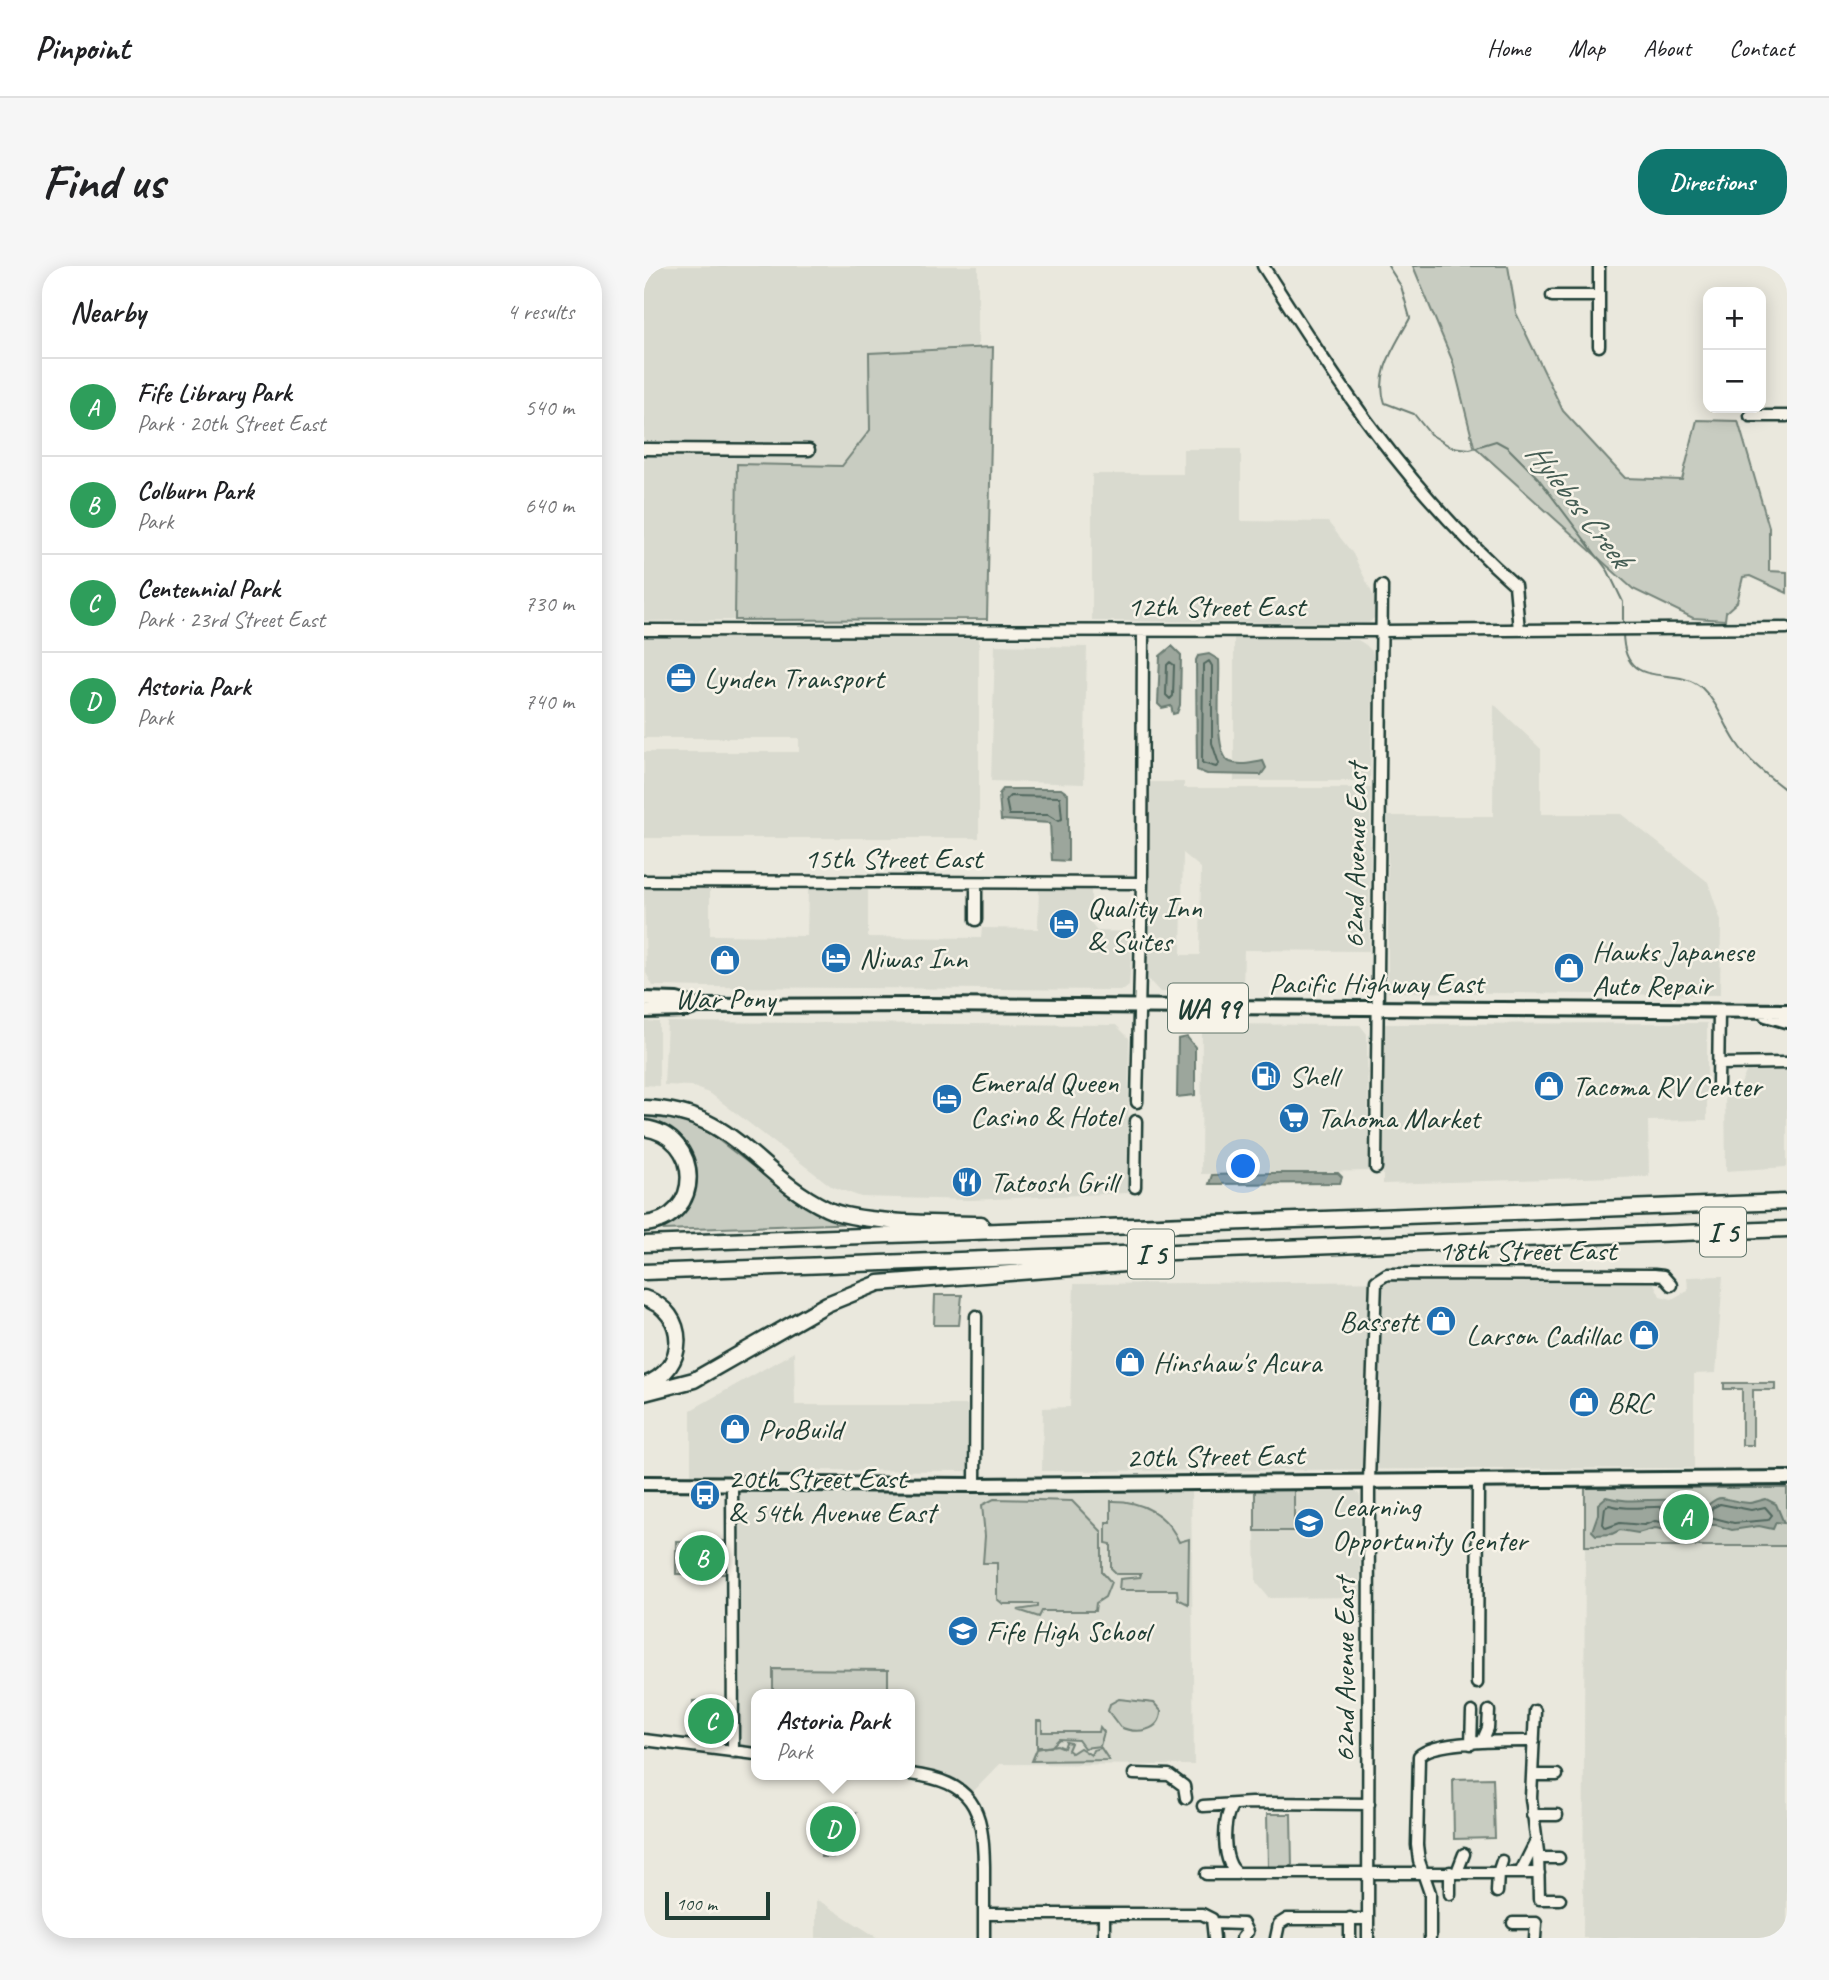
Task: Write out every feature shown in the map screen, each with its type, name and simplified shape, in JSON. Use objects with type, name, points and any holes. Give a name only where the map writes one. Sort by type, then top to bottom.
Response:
[{"type":"highway","points":[[644,1108],[678,1110],[701,1117],[730,1136],[792,1186],[839,1213],[966,1224],[1120,1228]]},
{"type":"highway","points":[[644,1128],[663,1133],[676,1143],[684,1155],[689,1172],[687,1193],[675,1210],[662,1220],[644,1224]]},
{"type":"highway","name":"I 5","points":[[644,1244],[1787,1202]]},
{"type":"highway","name":"I 5","points":[[644,1272],[1787,1229]]},
{"type":"highway","points":[[644,1393],[694,1380],[827,1304],[879,1283],[1149,1262],[1205,1252]]},
{"type":"highway","points":[[644,1298],[660,1305],[671,1315],[678,1342],[675,1358],[666,1372],[644,1385]]},
{"type":"main road","name":"Pacific Highway East","points":[[644,999],[677,1000],[698,1006],[1787,1012]]},
{"type":"main road","name":"Pacific Highway East","points":[[644,1011],[685,1010],[698,1006]]},
{"type":"main road","name":"Pacific Highway East","points":[[1759,1013],[1787,1021]]},
{"type":"main road","name":"20th Street East","points":[[644,1483],[975,1485],[1787,1478]]},
{"type":"street","points":[[1263,266],[1341,388],[1391,456],[1451,524],[1515,585],[1519,630]]},
{"type":"street","points":[[1599,266],[1599,346]]},
{"type":"street","points":[[1552,296],[1598,296]]},
{"type":"street","points":[[1750,416],[1787,416]]},
{"type":"street","points":[[644,449],[809,450]]},
{"type":"street","name":"62nd Avenue East","points":[[1376,1168],[1382,586]]},
{"type":"street","name":"12th Street East","points":[[644,630],[1382,631],[1787,628]]},
{"type":"street","points":[[1137,1102],[1142,883],[1143,631]]},
{"type":"street","name":"15th Street East","points":[[644,881],[1142,883]]},
{"type":"street","points":[[976,883],[976,920]]},
{"type":"street","points":[[1718,1084],[1719,1012]]},
{"type":"street","points":[[1718,1064],[1787,1063]]},
{"type":"street","points":[[1135,1187],[1136,1121]]},
{"type":"street","name":"18th Street East","points":[[1378,1277],[1387,1274],[1654,1275],[1663,1276],[1671,1285]]},
{"type":"street","name":"62nd Avenue East","points":[[1368,1938],[1368,1481],[1373,1296],[1378,1277]]},
{"type":"street","points":[[975,1485],[976,1315]]},
{"type":"street","points":[[1477,1683],[1478,1481]]},
{"type":"street","points":[[733,1483],[733,1752]]},
{"type":"street","points":[[1477,1743],[1488,1728],[1489,1711]]},
{"type":"street","points":[[1535,1711],[1532,1815],[1539,1858],[1539,1899],[1560,1899]]},
{"type":"street","points":[[1472,1712],[1477,1743]]},
{"type":"street","points":[[644,1740],[751,1754]]},
{"type":"street","points":[[1430,1938],[1430,1894],[1417,1845],[1419,1756],[1427,1751],[1477,1743],[1534,1741]]},
{"type":"street","points":[[1133,1774],[1175,1777],[1185,1788],[1186,1798]]},
{"type":"street","points":[[915,1775],[944,1780],[963,1792],[977,1811],[982,1827],[984,1938]]},
{"type":"street","points":[[1532,1775],[1557,1775]]},
{"type":"street","points":[[1203,1806],[1251,1803],[1369,1804]]},
{"type":"street","points":[[1232,1806],[1227,1819],[1228,1860],[1233,1871],[1241,1874]]},
{"type":"street","points":[[1532,1815],[1557,1815]]},
{"type":"street","points":[[1520,1873],[1536,1841]]},
{"type":"street","points":[[1450,1894],[1454,1872],[1464,1854]]},
{"type":"street","points":[[1539,1858],[1559,1858]]},
{"type":"street","points":[[1497,1892],[1497,1873],[1502,1861]]},
{"type":"street","points":[[1206,1874],[1368,1871],[1539,1873]]},
{"type":"street","points":[[984,1914],[1202,1914],[1210,1916],[1214,1938]]},
{"type":"street","points":[[1104,1914],[1104,1938]]},
{"type":"street","points":[[1350,1918],[1350,1938]]},
{"type":"street","points":[[1276,1938],[1278,1926],[1284,1920],[1368,1919]]},
{"type":"street","points":[[1213,1923],[1243,1924],[1247,1932],[1242,1938]]},
{"type":"street","points":[[1513,1923],[1536,1923],[1535,1938]]},
{"type":"shaded area","points":[[644,266],[978,266],[978,348],[869,353],[870,430],[842,466],[737,464],[735,620],[644,621]]},
{"type":"shaded area","points":[[1413,266],[1508,266],[1516,313],[1563,411],[1625,478],[1682,480],[1697,420],[1738,421],[1769,527],[1769,571],[1787,572],[1787,593],[1750,576],[1743,577],[1737,602],[1726,612],[1725,620],[1693,618],[1633,589],[1474,446],[1453,362]]},
{"type":"shaded area","points":[[993,347],[987,619],[735,620],[737,464],[842,466],[870,430],[869,353]]},
{"type":"shaded area","points":[[1183,449],[1241,449],[1241,521],[1328,522],[1353,554],[1376,601],[1376,616],[1369,623],[1092,621],[1092,474],[1183,474]]},
{"type":"shaded area","points":[[644,636],[979,636],[979,838],[644,838],[644,752],[799,752],[799,738],[644,738]]},
{"type":"shaded area","points":[[1234,637],[1358,640],[1372,651],[1374,661],[1370,781],[1234,781]]},
{"type":"shaded area","points":[[995,645],[1087,647],[1084,784],[991,781]]},
{"type":"shaded area","points":[[1494,704],[1541,749],[1541,814],[1621,814],[1708,882],[1721,921],[1720,995],[1388,992],[1388,816],[1493,816]]},
{"type":"shaded area","points":[[1148,782],[1184,782],[1184,788],[1371,788],[1369,951],[1244,950],[1243,991],[1160,992],[1148,979]],"holes":[[[1183,853],[1201,868],[1200,955],[1181,955]]]},
{"type":"shaded area","points":[[1039,887],[1091,888],[1091,924],[1097,931],[1133,932],[1129,986],[1124,990],[653,986],[646,973],[644,888],[710,888],[710,935],[807,936],[808,889],[868,890],[868,937],[981,938],[982,928],[1038,929]]},
{"type":"shaded area","points":[[644,1021],[659,1022],[659,1086],[644,1085]]},
{"type":"shaded area","points":[[667,1022],[1116,1025],[1129,1038],[1128,1193],[970,1200],[861,1197],[831,1186],[711,1094],[691,1086],[664,1085]]},
{"type":"shaded area","name":"Tacoma RV Center","points":[[1707,1023],[1707,1120],[1648,1121],[1649,1176],[1383,1184],[1385,1024]]},
{"type":"shaded area","points":[[1202,1024],[1360,1025],[1367,1034],[1369,1171],[1201,1174]]},
{"type":"shaded area","points":[[1787,1068],[1787,1167],[1726,1171],[1725,1091],[1740,1086],[1747,1070]]},
{"type":"shaded area","points":[[644,1116],[695,1122],[798,1201],[823,1213],[861,1223],[664,1230],[693,1163],[690,1154],[675,1134],[644,1121]]},
{"type":"shaded area","points":[[1723,1276],[1716,1373],[1694,1374],[1694,1468],[1042,1471],[1043,1408],[1070,1407],[1074,1284],[1652,1279],[1660,1296],[1672,1299],[1688,1290],[1687,1277]]},
{"type":"shaded area","points":[[935,1295],[962,1295],[959,1325],[934,1325]]},
{"type":"shaded area","name":"Fife High School","points":[[794,1352],[795,1405],[967,1405],[967,1471],[795,1470],[795,1484],[1191,1483],[1194,1765],[1000,1764],[968,1797],[915,1776],[915,1689],[751,1689],[751,1754],[733,1752],[732,1484],[691,1483],[691,1410]]},
{"type":"shaded area","points":[[1724,1383],[1775,1383],[1775,1390],[1753,1390],[1753,1445],[1742,1445],[1742,1389],[1724,1389]]},
{"type":"shaded area","points":[[1585,1488],[1787,1488],[1787,1546],[1585,1546]]},
{"type":"shaded area","points":[[1294,1489],[1356,1491],[1360,1496],[1360,1597],[1269,1598],[1256,1582],[1255,1531],[1294,1531]]},
{"type":"shaded area","points":[[1294,1489],[1294,1531],[1255,1531],[1255,1490]]},
{"type":"shaded area","points":[[994,1499],[1072,1501],[1102,1532],[1102,1572],[1111,1582],[1105,1597],[1096,1603],[1095,1611],[1042,1611],[1039,1617],[1018,1610],[1038,1607],[1038,1604],[1003,1604],[997,1599],[997,1563],[983,1563],[985,1536],[982,1505]]},
{"type":"shaded area","points":[[1111,1501],[1143,1506],[1168,1524],[1179,1542],[1189,1539],[1188,1604],[1178,1599],[1177,1590],[1119,1590],[1120,1579],[1140,1577],[1141,1574],[1117,1574],[1111,1568],[1111,1544],[1106,1543],[1106,1522],[1111,1522]]},
{"type":"shaded area","points":[[676,1541],[727,1541],[727,1574],[676,1574]]},
{"type":"shaded area","points":[[1585,1546],[1787,1546],[1787,1938],[1583,1938]]},
{"type":"shaded area","points":[[773,1669],[888,1670],[888,1689],[773,1689]]},
{"type":"shaded area","points":[[728,1699],[729,1748],[693,1741],[693,1701]]},
{"type":"shaded area","points":[[1119,1699],[1154,1703],[1161,1711],[1160,1718],[1147,1730],[1120,1727],[1108,1711],[1110,1704]]},
{"type":"shaded area","points":[[1037,1721],[1042,1721],[1042,1732],[1099,1732],[1100,1727],[1104,1732],[1100,1746],[1084,1748],[1078,1740],[1059,1739],[1051,1747],[1037,1747]]},
{"type":"shaded area","points":[[1066,1742],[1071,1743],[1068,1750],[1072,1753],[1080,1748],[1091,1755],[1093,1750],[1101,1748],[1109,1760],[1032,1761],[1037,1749],[1057,1745],[1064,1748]]},
{"type":"shaded area","points":[[1493,1778],[1495,1838],[1454,1839],[1453,1779]]},
{"type":"shaded area","points":[[822,1809],[856,1813],[834,1845],[833,1857],[821,1857]]},
{"type":"shaded area","points":[[1267,1814],[1291,1814],[1292,1867],[1268,1867]]},
{"type":"shaded area","points":[[816,1900],[821,1902],[878,1938],[816,1938]]},
{"type":"water","points":[[1172,646],[1181,655],[1180,705],[1177,713],[1173,714],[1171,706],[1162,708],[1158,704],[1160,656]]},
{"type":"water","points":[[1209,654],[1219,660],[1218,715],[1224,756],[1230,762],[1238,764],[1263,761],[1266,768],[1261,775],[1207,774],[1197,770],[1196,660],[1198,656]]},
{"type":"water","points":[[1003,789],[1061,789],[1068,794],[1068,861],[1052,860],[1050,823],[1001,820],[999,794]]},
{"type":"water","points":[[1187,1037],[1195,1047],[1195,1095],[1177,1097],[1178,1039]]},
{"type":"water","points":[[1338,1173],[1342,1177],[1340,1183],[1209,1184],[1212,1175]]},
{"type":"water","points":[[1606,1497],[1623,1500],[1675,1500],[1690,1514],[1697,1514],[1721,1498],[1749,1503],[1766,1499],[1776,1504],[1784,1523],[1776,1522],[1773,1529],[1759,1526],[1732,1530],[1716,1525],[1702,1525],[1685,1533],[1655,1528],[1638,1533],[1620,1530],[1612,1534],[1596,1535],[1592,1531],[1598,1514],[1598,1504]]},
{"type":"waterway","name":"Hylebos Creek","points":[[1388,266],[1401,286],[1410,318],[1384,370],[1382,392],[1385,403],[1414,414],[1430,434],[1451,447],[1470,449],[1496,441],[1507,447],[1538,478],[1608,571],[1623,602],[1623,624]]},
{"type":"waterway","name":"Hylebos Creek","points":[[1623,633],[1626,652],[1632,664],[1641,671],[1678,677],[1702,688],[1746,756],[1787,791]]},
{"type":"place","name":"Lynden Transport","points":[[681,678]]},
{"type":"place","name":"Quality Inn & Suites","points":[[1064,924]]},
{"type":"place","name":"Niwas Inn","points":[[836,958]]},
{"type":"place","name":"War Pony","points":[[725,960]]},
{"type":"place","name":"Hawks Japanese Auto Repair","points":[[1569,968]]},
{"type":"place","name":"Shell","points":[[1266,1076]]},
{"type":"place","name":"Tacoma RV Center","points":[[1549,1086]]},
{"type":"place","name":"Emerald Queen Casino & Hotel","points":[[947,1099]]},
{"type":"place","name":"Tahoma Market","points":[[1294,1118]]},
{"type":"place","name":"Tatoosh Grill","points":[[967,1182]]},
{"type":"place","name":"Bassett","points":[[1441,1321]]},
{"type":"place","name":"Larson Cadillac","points":[[1644,1335]]},
{"type":"place","name":"Hinshaw's Acura","points":[[1130,1362]]},
{"type":"place","name":"BRC","points":[[1584,1402]]},
{"type":"place","name":"ProBuild","points":[[735,1429]]},
{"type":"place","name":"20th Street East & 54th Avenue East","points":[[705,1495]]},
{"type":"place","name":"Fife Library Park","points":[[1686,1517]]},
{"type":"place","name":"Learning Opportunity Center","points":[[1309,1523]]},
{"type":"place","name":"Colburn Park","points":[[702,1558]]},
{"type":"place","name":"Fife High School","points":[[963,1631]]},
{"type":"place","name":"Centennial Park","points":[[711,1721]]},
{"type":"place","name":"Astoria Park","points":[[833,1829]]}]
